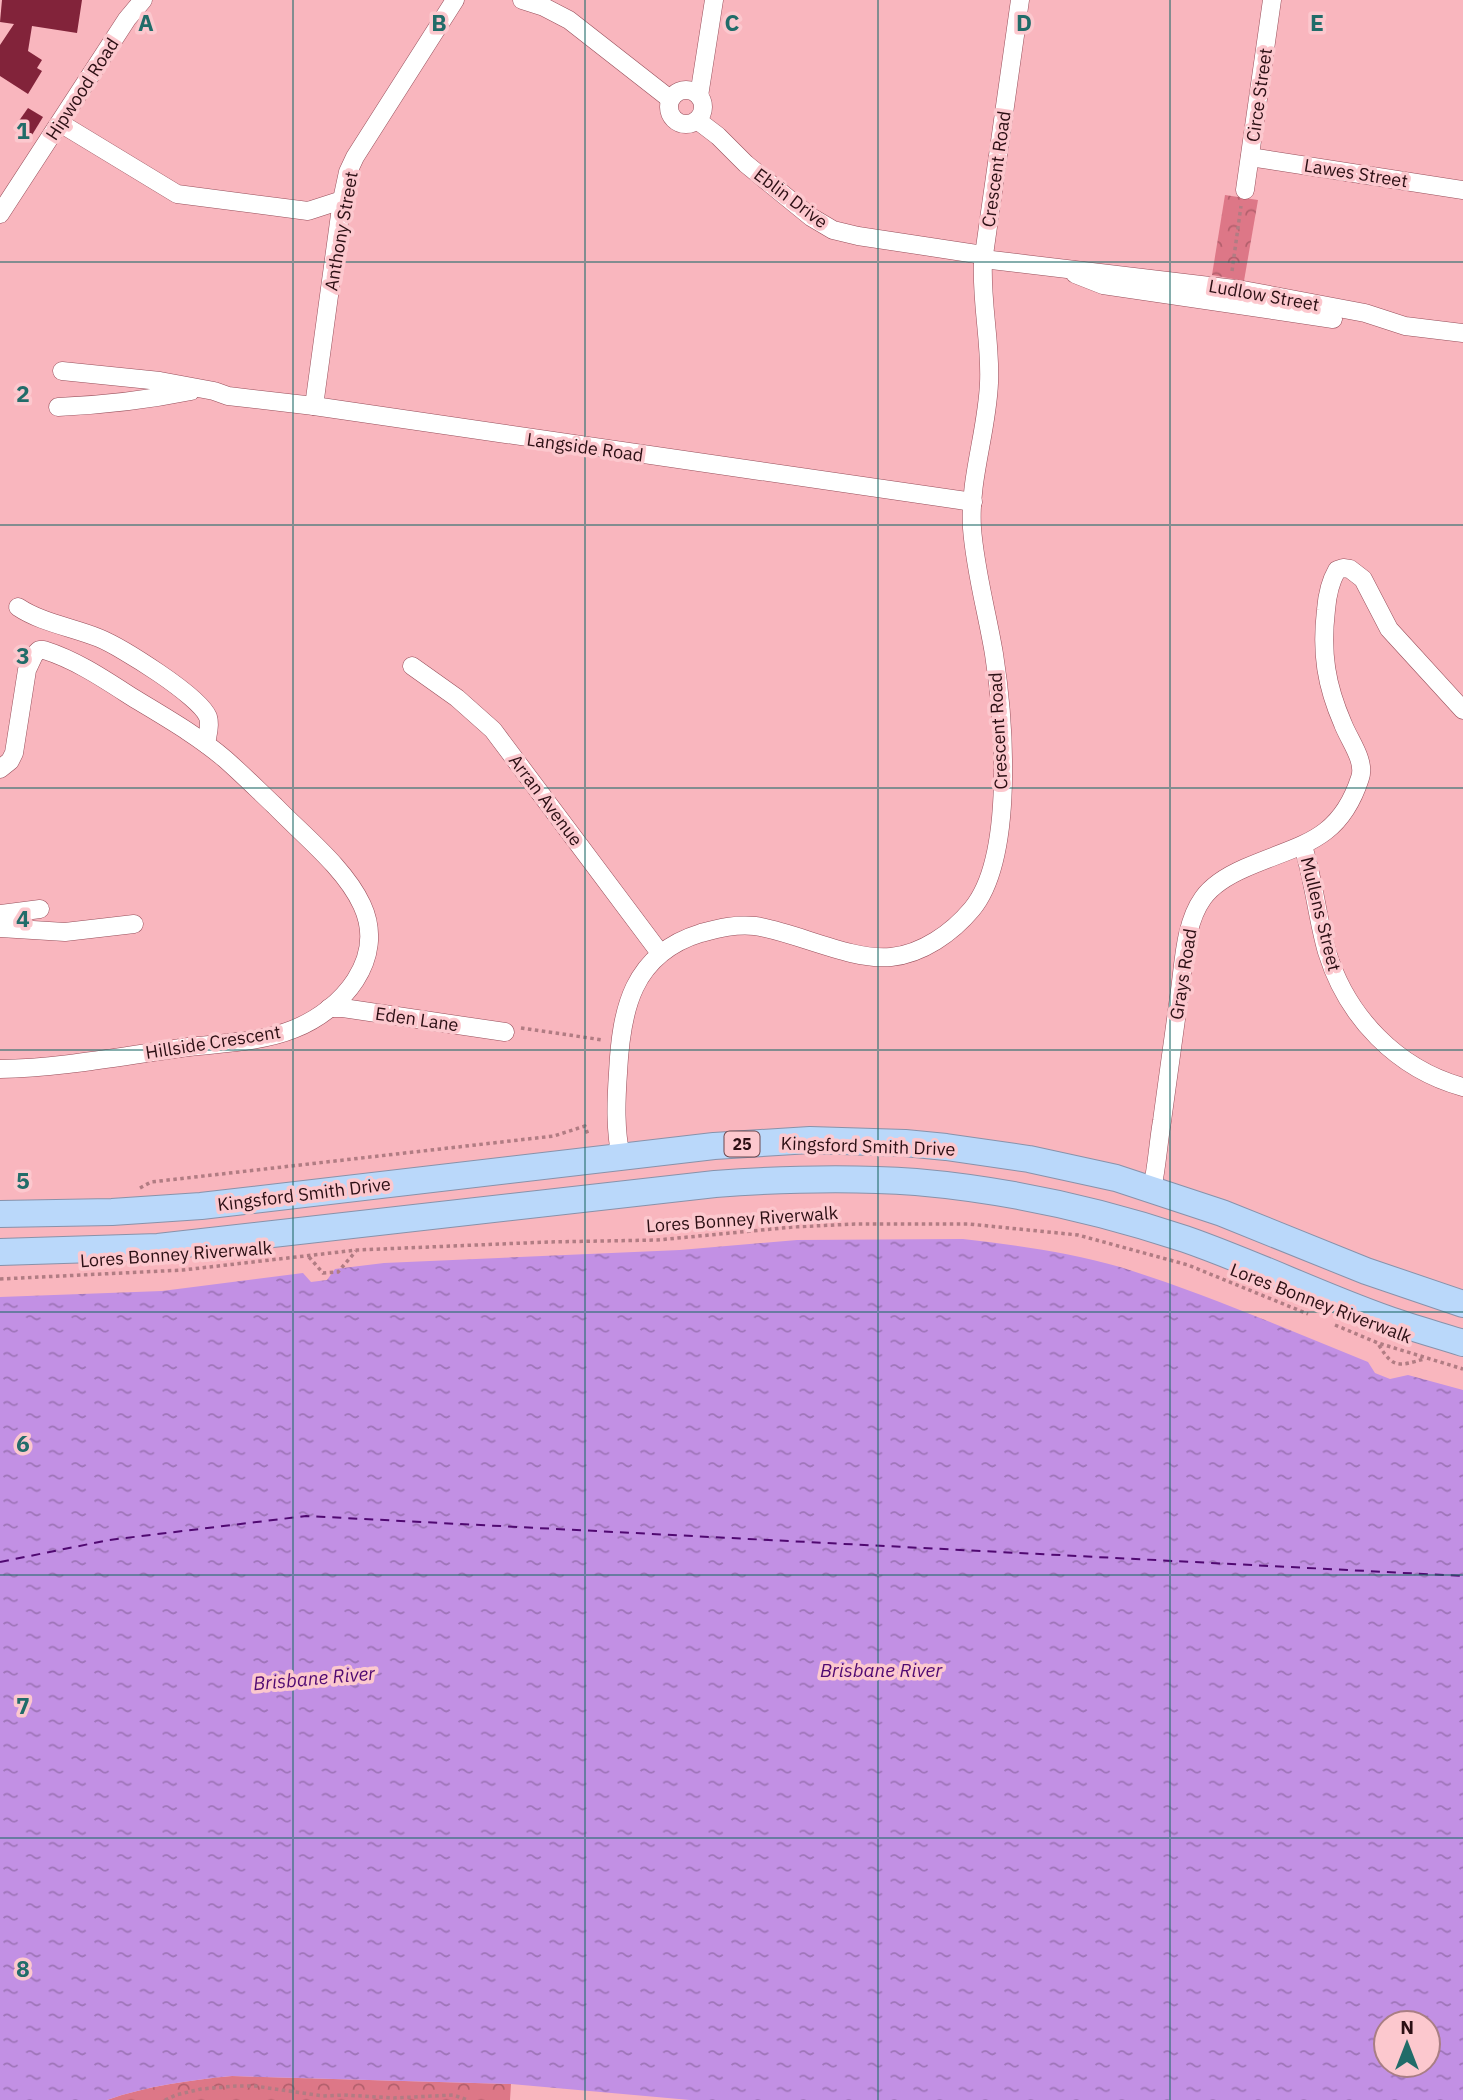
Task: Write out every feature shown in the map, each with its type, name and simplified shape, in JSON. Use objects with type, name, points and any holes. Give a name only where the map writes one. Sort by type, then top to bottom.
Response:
[{"type":"highway","name":"Kingsford Smith Drive","points":[[0,1214],[112,1212],[201,1206],[763,1142],[810,1140],[905,1143],[1029,1159],[1116,1178],[1223,1213],[1366,1271],[1463,1304]]},
{"type":"highway","name":"Kingsford Smith Drive","points":[[0,1252],[172,1245],[726,1183],[828,1179],[918,1182],[1035,1199],[1140,1225],[1237,1258],[1387,1320],[1463,1343]]},
{"type":"street","name":"Hipwood Road","points":[[1,212],[127,19],[143,0]]},
{"type":"street","name":"Anthony Street","points":[[314,406],[348,172],[456,0]]},
{"type":"street","points":[[522,0],[544,7],[569,20],[670,99]]},
{"type":"street","points":[[699,96],[692,91],[677,92],[670,99],[668,109],[673,119],[682,124],[697,120],[702,112],[699,96],[714,0]]},
{"type":"street","name":"Crescent Road","points":[[621,1157],[616,1120],[623,1020],[638,984],[660,953],[684,939],[730,925],[754,926],[857,954],[887,957],[908,954],[926,947],[954,927],[972,909],[985,888],[995,863],[1002,788],[1001,717],[994,655],[972,528],[973,502],[989,387],[982,299],[983,257],[1020,0]]},
{"type":"street","name":"Circe Street","points":[[1244,193],[1272,0]]},
{"type":"street","name":"Eblin Drive","points":[[697,120],[811,217],[833,230],[983,257]]},
{"type":"street","points":[[60,123],[177,194],[308,211],[342,200]]},
{"type":"street","name":"Lawes Street","points":[[1250,157],[1463,190]]},
{"type":"street","name":"Ludlow Street","points":[[983,257],[1243,290],[1365,313],[1405,326],[1463,332]]},
{"type":"street","name":"Ludlow Street","points":[[1063,269],[1103,285],[1333,319]]},
{"type":"street","name":"Langside Road","points":[[62,371],[160,381],[228,396],[314,406],[973,502]]},
{"type":"street","name":"Langside Road","points":[[58,407],[166,396],[198,389]]},
{"type":"street","name":"Grays Road","points":[[1152,1189],[1182,971],[1195,913],[1204,897],[1219,881],[1260,861],[1303,846],[1325,832],[1337,820],[1355,790],[1362,772],[1360,761],[1334,703],[1324,658],[1326,602],[1339,569],[1355,572],[1363,579],[1389,629],[1463,709]]},
{"type":"street","points":[[18,607],[37,617],[112,644],[180,689],[195,701],[207,717],[209,723],[205,744]]},
{"type":"street","name":"Hillside Crescent","points":[[0,769],[15,753],[27,670],[32,658],[40,650],[49,651],[82,666],[226,759],[346,879],[362,904],[369,934],[365,962],[353,984],[329,1008],[311,1021],[293,1029],[265,1036],[29,1068],[0,1069]]},
{"type":"street","name":"Arran Avenue","points":[[412,666],[468,707],[493,730],[660,953]]},
{"type":"street","name":"Mullens Street","points":[[1303,846],[1327,950],[1337,978],[1357,1014],[1379,1040],[1407,1062],[1430,1075],[1463,1087]]},
{"type":"street","points":[[0,914],[40,909]]},
{"type":"street","points":[[0,928],[65,932],[134,925]]},
{"type":"street","name":"Eden Lane","points":[[329,1008],[509,1029]]},
{"type":"path","points":[[1231,279],[1244,193]]},
{"type":"path","points":[[509,1029],[597,1039]]},
{"type":"path","points":[[151,1182],[554,1136],[585,1126],[589,1135]]},
{"type":"path","name":"Lores Bonney Riverwalk","points":[[0,1279],[183,1270],[357,1250],[657,1240],[793,1227],[969,1224],[1078,1235],[1188,1265],[1315,1317]]},
{"type":"path","points":[[309,1257],[323,1273],[338,1272],[357,1250]]},
{"type":"path","name":"Lores Bonney Riverwalk","points":[[1328,1322],[1378,1343],[1463,1369]]},
{"type":"path","points":[[1378,1343],[1386,1358],[1399,1365],[1405,1366],[1426,1359]]},
{"type":"path","points":[[165,2100],[201,2089],[236,2086],[255,2086],[323,2096],[394,2098],[453,2095],[468,2100]]},
{"type":"green space","points":[[1225,195],[1258,200],[1244,281],[1212,275]]},
{"type":"green space","points":[[232,2076],[511,2084],[510,2100],[107,2100],[169,2084]]},
{"type":"water","name":"Brisbane River","points":[[963,1239],[1081,1257],[1151,1277],[1245,1312],[1368,1362],[1375,1373],[1390,1379],[1408,1375],[1463,1390],[1463,2100],[690,2100],[511,2084],[232,2076],[169,2084],[107,2100],[0,2100],[0,1297],[162,1291],[303,1273],[311,1282],[327,1280],[335,1269],[384,1263],[680,1250],[797,1240]]},
{"type":"building","points":[[2,0],[82,0],[77,33],[32,26],[28,51],[42,60],[37,68],[42,71],[28,94],[0,76],[0,45],[14,24],[0,22]]},
{"type":"building","points":[[28,108],[43,117],[32,135],[16,125]]},
{"type":"ferry route","points":[[0,1562],[109,1540],[306,1516],[1463,1576]]}]
